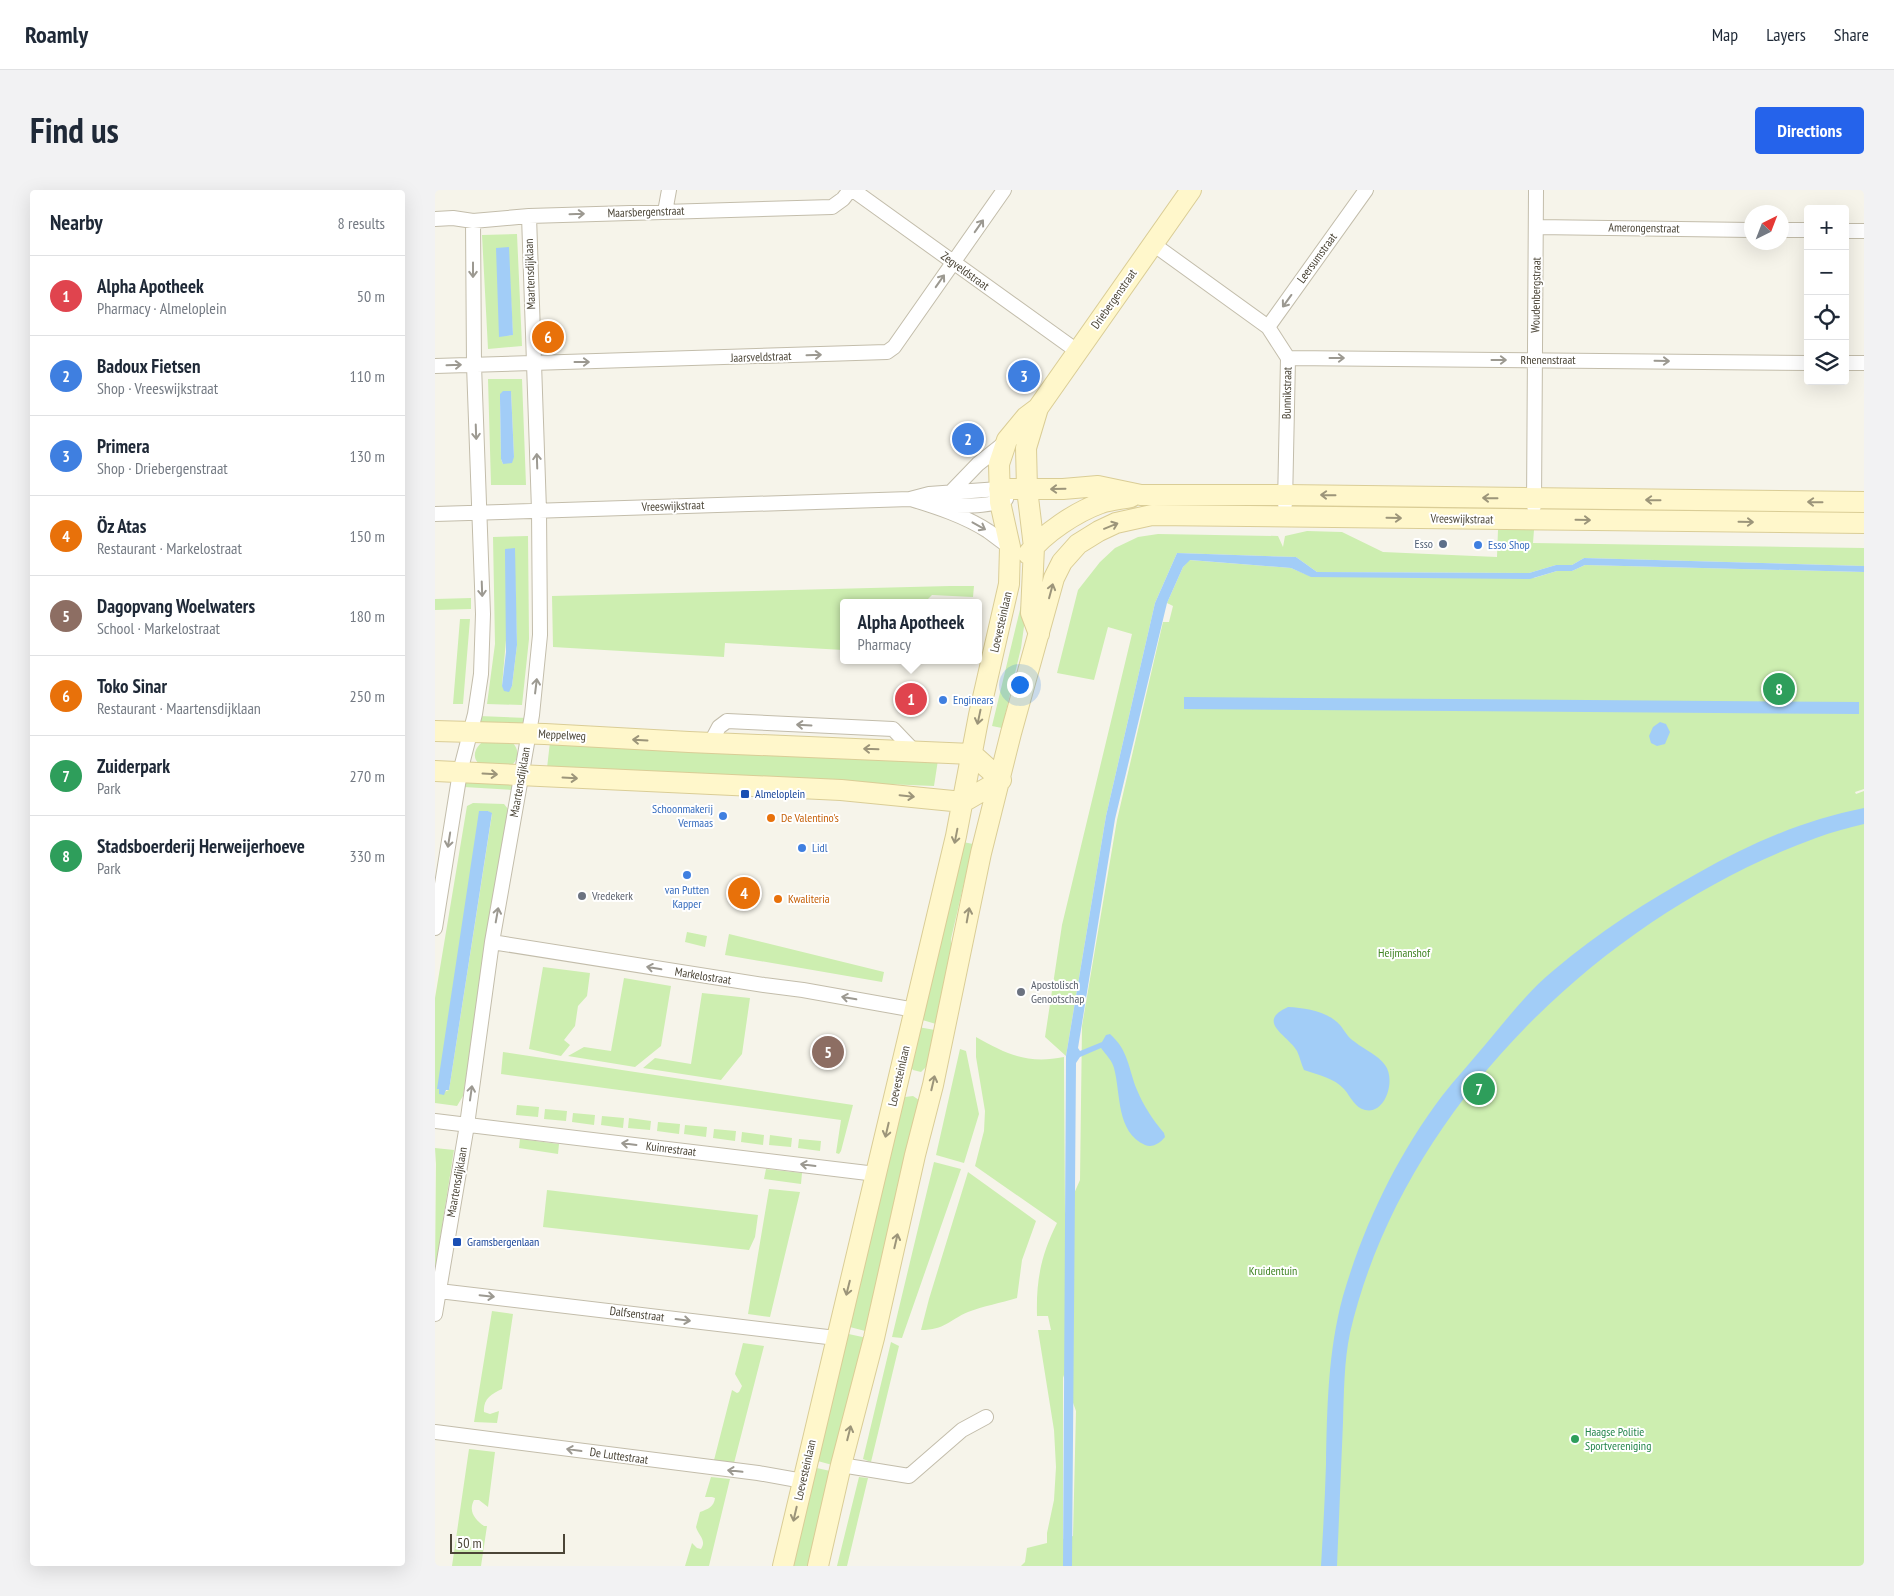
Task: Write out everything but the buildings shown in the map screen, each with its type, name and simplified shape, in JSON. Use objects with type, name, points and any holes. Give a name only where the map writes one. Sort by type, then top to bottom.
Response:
[{"type":"main road","name":"Driebergenstraat","points":[[1039,634],[1031,613],[1032,551],[1026,448],[1038,408],[1191,190]]},
{"type":"main road","name":"Driebergenstraat","points":[[1009,584],[1010,548],[1000,496],[999,464],[1007,440],[1026,417],[1038,408]]},
{"type":"main road","name":"Vreeswijkstraat","points":[[1000,496],[1027,489],[1063,489],[1098,486],[1141,495]]},
{"type":"main road","name":"Vreeswijkstraat","points":[[1009,584],[1032,551],[1057,527],[1101,503],[1141,495],[1864,502]]},
{"type":"main road","name":"Vreeswijkstraat","points":[[1039,634],[1054,578],[1070,551],[1078,544],[1107,527],[1133,518],[1152,515],[1864,523]]},
{"type":"main road","name":"Vreeswijkstraat","points":[[1010,548],[1032,551],[1070,551]]},
{"type":"main road","name":"Loevesteinlaan","points":[[783,1566],[963,802],[1009,584]]},
{"type":"main road","points":[[818,1566],[933,1085],[958,972],[971,899],[1011,733],[1039,634]]},
{"type":"main road","name":"Meppelweg","points":[[435,731],[972,754]]},
{"type":"main road","points":[[972,754],[1001,780]]},
{"type":"main road","points":[[435,771],[841,790],[963,802],[1001,780]]},
{"type":"street","points":[[665,212],[669,190]]},
{"type":"street","name":"Maarsbergenstraat","points":[[435,219],[453,218],[473,221],[529,216],[832,207],[852,190]]},
{"type":"street","name":"Zegveldstraat","points":[[852,190],[1077,352]]},
{"type":"street","name":"Jaarsveldstraat","points":[[435,366],[887,352],[894,347],[1005,190]]},
{"type":"street","name":"Leersumstraat","points":[[1268,327],[1366,190]]},
{"type":"street","name":"Woudenbergstraat","points":[[1534,519],[1536,190]]},
{"type":"street","name":"Maartensdijklaan","points":[[435,1314],[467,1125],[492,942],[532,715],[540,635],[539,510],[529,216]]},
{"type":"street","points":[[435,928],[460,772],[475,714],[481,674],[483,624],[474,365],[473,221]]},
{"type":"street","name":"Amerongenstraat","points":[[1537,227],[1744,230]]},
{"type":"street","points":[[1789,230],[1804,230]]},
{"type":"street","points":[[1849,231],[1864,231]]},
{"type":"street","name":"Bunnikstraat","points":[[1153,244],[1268,327],[1288,358],[1285,517]]},
{"type":"street","name":"Rhenenstraat","points":[[1288,358],[1804,362]]},
{"type":"street","points":[[1849,363],[1864,363]]},
{"type":"street","points":[[950,493],[978,464],[1007,440]]},
{"type":"street","name":"Vreeswijkstraat","points":[[435,514],[910,499],[929,494],[950,493],[1000,496]]},
{"type":"street","name":"Vreeswijkstraat","points":[[933,506],[969,505],[1000,496]]},
{"type":"street","name":"Vreeswijkstraat","points":[[910,499],[933,506],[979,526],[1010,548]]},
{"type":"street","name":"Markelostraat","points":[[492,942],[803,990],[915,1010]]},
{"type":"street","points":[[435,1121],[467,1125]]},
{"type":"street","name":"Kuinrestraat","points":[[467,1125],[876,1174]]},
{"type":"street","name":"Dalfsenstraat","points":[[439,1291],[836,1338]]},
{"type":"street","points":[[841,1465],[909,1476],[961,1430],[986,1417]]},
{"type":"street","name":"De Luttestraat","points":[[435,1432],[803,1480]]},
{"type":"green space","points":[[517,234],[522,346],[488,349],[482,235]],"holes":[[[508,247],[513,335],[500,336]]]},
{"type":"green space","points":[[488,379],[522,379],[526,485],[491,485]],"holes":[[[511,391],[514,457],[503,464],[501,459],[500,399]]]},
{"type":"green space","points":[[1498,530],[1534,530],[1533,543],[1864,548],[1864,566],[1584,558],[1572,565],[1556,565],[1529,573],[1317,572],[1296,557],[1177,553],[1155,603],[1106,816],[1066,1056],[1045,1037],[1062,925],[1132,634],[1108,627],[1094,680],[1057,673],[1078,590],[1100,562],[1115,548],[1138,537],[1158,534],[1278,536],[1283,547],[1285,536],[1307,531],[1342,532],[1383,552],[1497,557]]},
{"type":"green space","points":[[528,536],[529,639],[522,705],[487,704],[495,644],[493,537]],"holes":[[[514,548],[517,645],[512,686],[510,689],[502,686]]]},
{"type":"green space","points":[[1189,560],[1291,568],[1305,574],[1534,578],[1557,571],[1572,571],[1585,565],[1864,572],[1864,789],[1855,792],[1856,794],[1864,791],[1864,1566],[1021,1566],[1025,1562],[1027,1548],[1047,1543],[1047,1533],[1054,1500],[1056,1467],[1054,1430],[1038,1330],[1051,1330],[1048,1316],[1037,1316],[1037,1303],[1043,1257],[1057,1223],[975,1166],[984,1131],[985,1111],[976,1057],[976,1037],[998,1049],[1019,1056],[1040,1059],[1064,1057],[1065,1214],[1080,1180],[1082,1026],[1117,820],[1163,622],[1169,622],[1173,606],[1167,603],[1183,567]],"holes":[[[1063,1375],[1076,1411],[1073,1536],[1063,1539]]]},
{"type":"green space","points":[[974,586],[973,597],[932,595],[928,599],[840,599],[840,650],[725,643],[724,657],[553,647],[552,596]]},
{"type":"green space","points":[[1023,597],[1028,598],[1021,648],[1002,728],[992,726]]},
{"type":"green space","points":[[471,598],[471,609],[435,610],[435,599]]},
{"type":"green space","points":[[460,619],[470,619],[463,704],[453,704]]},
{"type":"green space","points":[[479,716],[527,718],[527,726],[479,725]]},
{"type":"green space","points":[[486,740],[504,740],[513,744],[517,751],[514,763],[510,766],[497,768],[485,767],[479,763],[476,760],[475,753],[479,745]]},
{"type":"green space","points":[[550,742],[938,760],[934,786],[568,771],[547,768]]},
{"type":"green space","points":[[465,782],[512,782],[514,790],[464,787]]},
{"type":"green space","points":[[473,803],[504,804],[508,809],[463,1096],[457,1106],[435,1103],[435,998],[467,806]],"holes":[[[488,811],[492,814],[449,1090],[439,1094]]]},
{"type":"green space","points":[[963,842],[973,844],[951,939],[951,965],[936,1024],[919,1019]]},
{"type":"green space","points":[[687,932],[707,936],[705,947],[685,942]]},
{"type":"green space","points":[[729,934],[884,972],[882,982],[725,955]]},
{"type":"green space","points":[[543,967],[590,973],[587,996],[578,1006],[575,1026],[564,1040],[570,1045],[561,1056],[529,1049]]},
{"type":"green space","points":[[624,978],[671,986],[661,1046],[635,1067],[568,1056],[584,1047],[611,1051]]},
{"type":"green space","points":[[702,993],[750,998],[742,1054],[721,1080],[643,1068],[655,1058],[691,1064]]},
{"type":"green space","points":[[918,1027],[935,1030],[927,1066],[921,1072],[913,1070],[910,1066]]},
{"type":"green space","points":[[960,1049],[966,1051],[979,1114],[964,1163],[936,1155]]},
{"type":"green space","points":[[503,1052],[853,1105],[839,1154],[836,1153],[841,1120],[501,1074]]},
{"type":"green space","points":[[913,1096],[919,1100],[869,1332],[846,1326],[899,1102],[905,1097]]},
{"type":"green space","points":[[517,1105],[539,1107],[538,1117],[516,1115]]},
{"type":"green space","points":[[545,1109],[567,1111],[566,1121],[544,1119]]},
{"type":"green space","points":[[573,1113],[595,1115],[594,1125],[572,1122]]},
{"type":"green space","points":[[602,1116],[624,1118],[623,1128],[601,1125]]},
{"type":"green space","points":[[629,1118],[651,1121],[650,1130],[628,1128]]},
{"type":"green space","points":[[658,1122],[680,1124],[679,1134],[657,1131]]},
{"type":"green space","points":[[685,1125],[707,1127],[706,1137],[684,1134]]},
{"type":"green space","points":[[714,1129],[736,1131],[735,1141],[713,1138]]},
{"type":"green space","points":[[742,1132],[764,1135],[763,1145],[741,1142]]},
{"type":"green space","points":[[770,1135],[792,1138],[791,1147],[769,1145]]},
{"type":"green space","points":[[520,1139],[559,1144],[558,1154],[519,1148]]},
{"type":"green space","points":[[799,1139],[821,1141],[820,1151],[798,1148]]},
{"type":"green space","points":[[435,1148],[454,1150],[435,1271],[436,1164]]},
{"type":"green space","points":[[934,1162],[961,1169],[902,1338],[892,1337]]},
{"type":"green space","points":[[766,1169],[802,1173],[801,1184],[764,1179]]},
{"type":"green space","points":[[968,1172],[1036,1221],[1022,1260],[1017,1298],[968,1312],[936,1328],[921,1330],[929,1299]]},
{"type":"green space","points":[[769,1189],[800,1192],[770,1317],[748,1314]]},
{"type":"green space","points":[[547,1190],[758,1215],[755,1237],[749,1250],[543,1227]]},
{"type":"green space","points":[[492,1311],[513,1314],[502,1389],[486,1400],[484,1407],[484,1412],[490,1414],[499,1411],[497,1423],[474,1422]]},
{"type":"green space","points":[[844,1333],[867,1338],[836,1466],[814,1460]]},
{"type":"green space","points":[[891,1342],[899,1346],[871,1462],[863,1459]]},
{"type":"green space","points":[[743,1343],[764,1346],[733,1467],[713,1464],[732,1390],[737,1393],[742,1386],[735,1374]]},
{"type":"green space","points":[[469,1449],[495,1452],[488,1507],[479,1500],[474,1500],[472,1504],[472,1512],[475,1518],[484,1526],[487,1526],[481,1566],[452,1566]]},
{"type":"green space","points":[[812,1467],[835,1472],[813,1566],[789,1566]]},
{"type":"green space","points":[[711,1477],[730,1479],[709,1566],[685,1566],[692,1543],[697,1548],[701,1549],[703,1546],[703,1540],[696,1527],[700,1512],[710,1507],[715,1498],[705,1497]]},
{"type":"green space","points":[[859,1477],[868,1478],[847,1566],[837,1566]]},
{"type":"water","points":[[509,247],[513,335],[499,337],[496,248]]},
{"type":"water","points":[[503,391],[511,391],[514,457],[512,463],[503,464],[501,459],[500,394]]},
{"type":"water","points":[[515,548],[517,645],[512,686],[509,692],[504,691],[502,686],[506,652],[505,549]]},
{"type":"water","points":[[1177,553],[1296,557],[1317,572],[1529,573],[1556,565],[1572,565],[1584,558],[1864,566],[1864,572],[1585,565],[1572,571],[1557,571],[1530,579],[1311,577],[1291,568],[1190,560],[1183,567],[1167,603],[1115,819],[1078,1048],[1080,1051],[1102,1042],[1106,1035],[1110,1034],[1116,1040],[1125,1053],[1142,1101],[1165,1137],[1159,1143],[1151,1146],[1145,1145],[1136,1139],[1124,1122],[1114,1068],[1110,1060],[1101,1048],[1080,1057],[1076,1063],[1072,1566],[1063,1566],[1066,1056],[1106,816],[1155,603]]},
{"type":"water","points":[[1184,697],[1859,702],[1859,714],[1184,709]]},
{"type":"water","points":[[1660,722],[1666,724],[1670,732],[1665,744],[1657,746],[1651,743],[1649,736],[1653,727]]},
{"type":"water","points":[[1864,808],[1864,824],[1816,838],[1737,872],[1661,916],[1589,969],[1523,1030],[1464,1098],[1415,1172],[1376,1250],[1350,1333],[1345,1377],[1337,1566],[1321,1566],[1329,1380],[1334,1338],[1343,1296],[1361,1243],[1396,1167],[1442,1096],[1510,1015],[1544,978],[1588,943],[1624,918],[1679,884],[1758,842],[1820,819]]},
{"type":"water","points":[[479,811],[492,813],[449,1090],[446,1090],[444,1095],[439,1094],[439,1089],[437,1089]]},
{"type":"water","points":[[1288,1007],[1309,1009],[1329,1016],[1340,1025],[1348,1036],[1382,1061],[1388,1071],[1389,1087],[1387,1095],[1379,1107],[1372,1110],[1362,1109],[1356,1105],[1340,1085],[1325,1077],[1304,1070],[1297,1051],[1274,1023],[1274,1018]]},
{"type":"place","name":"Toko Sinar","points":[[548,337]]},
{"type":"place","name":"Primera","points":[[1024,376]]},
{"type":"place","name":"Badoux Fietsen","points":[[968,439]]},
{"type":"place","name":"Esso","points":[[1443,544]]},
{"type":"place","name":"Esso Shop","points":[[1478,545]]},
{"type":"place","name":"Stadsboerderij Herweijerhoeve","points":[[1779,689]]},
{"type":"place","name":"Alpha Apotheek","points":[[911,699]]},
{"type":"place","name":"Enginears","points":[[943,700]]},
{"type":"place","name":"Almeloplein","points":[[745,794]]},
{"type":"place","name":"Schoonmakerij Vermaas","points":[[723,816]]},
{"type":"place","name":"De Valentino's","points":[[771,818]]},
{"type":"place","name":"Lidl","points":[[802,848]]},
{"type":"place","name":"van Putten Kapper","points":[[687,875]]},
{"type":"place","name":"Öz Atas","points":[[744,893]]},
{"type":"place","name":"Vredekerk","points":[[582,896]]},
{"type":"place","name":"Kwaliteria","points":[[778,899]]},
{"type":"place","name":"Apostolisch Genootschap","points":[[1021,992]]},
{"type":"place","name":"Dagopvang Woelwaters","points":[[828,1052]]},
{"type":"place","name":"Zuiderpark","points":[[1479,1089]]},
{"type":"place","name":"Gramsbergenlaan","points":[[457,1242]]},
{"type":"place","name":"Haagse Politie Sportvereniging","points":[[1575,1439]]},
{"type":"park label","name":"Heijmanshof","points":[[1404,953]]},
{"type":"park label","name":"Kruidentuin","points":[[1273,1271]]}]
